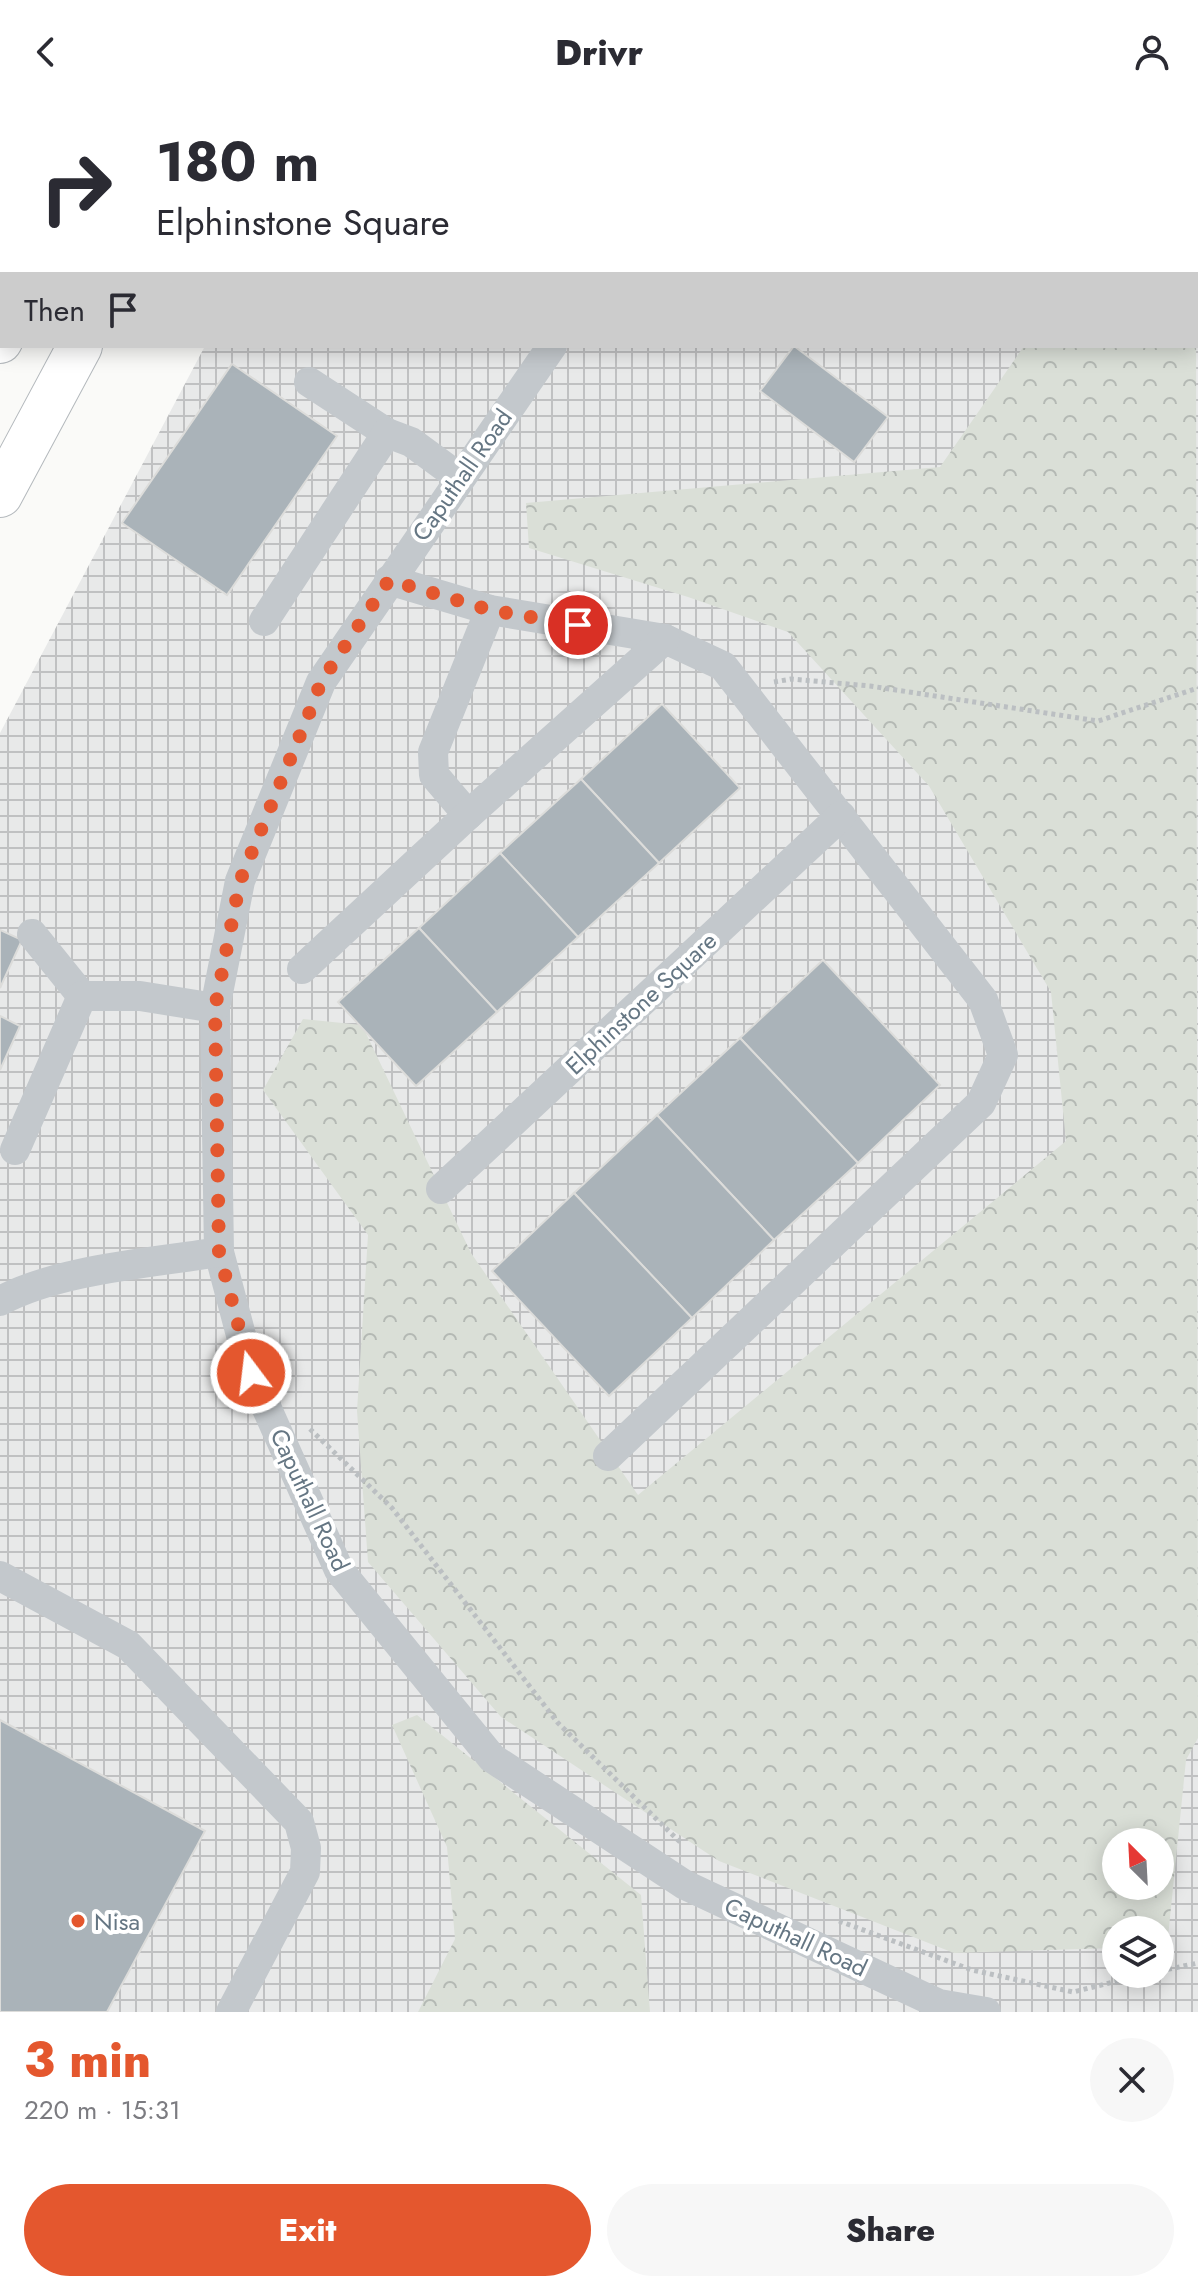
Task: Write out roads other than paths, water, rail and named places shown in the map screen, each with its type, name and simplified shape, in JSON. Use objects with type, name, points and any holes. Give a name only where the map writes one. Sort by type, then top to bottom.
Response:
[{"type":"highway","points":[[0,495],[79,348]]},
{"type":"street","name":"Caputhall Road","points":[[551,348],[321,682],[240,881],[215,1008],[219,1252],[251,1373],[339,1570],[492,1758],[685,1885],[939,2004],[986,2012]]},
{"type":"street","points":[[309,382],[387,433],[411,442],[460,478]]},
{"type":"street","points":[[264,621],[387,433]]},
{"type":"street","points":[[389,580],[490,610],[665,639],[723,666],[983,1000],[1003,1055],[981,1103],[608,1456]]},
{"type":"street","points":[[468,815],[434,775],[433,752],[490,610]]},
{"type":"street","points":[[302,969],[665,639]]},
{"type":"street","name":"Elphinstone Square","points":[[441,1189],[841,816]]},
{"type":"street","points":[[32,934],[82,996]]},
{"type":"street","points":[[82,996],[140,996],[215,1008]]},
{"type":"street","points":[[15,1150],[82,996]]},
{"type":"street","points":[[0,1301],[22,1289],[105,1270],[219,1252]]},
{"type":"street","points":[[0,1576],[128,1645],[299,1822],[306,1848],[305,1872],[231,2012]]},
{"type":"place","name":"Nisa","points":[[78,1921]]}]
